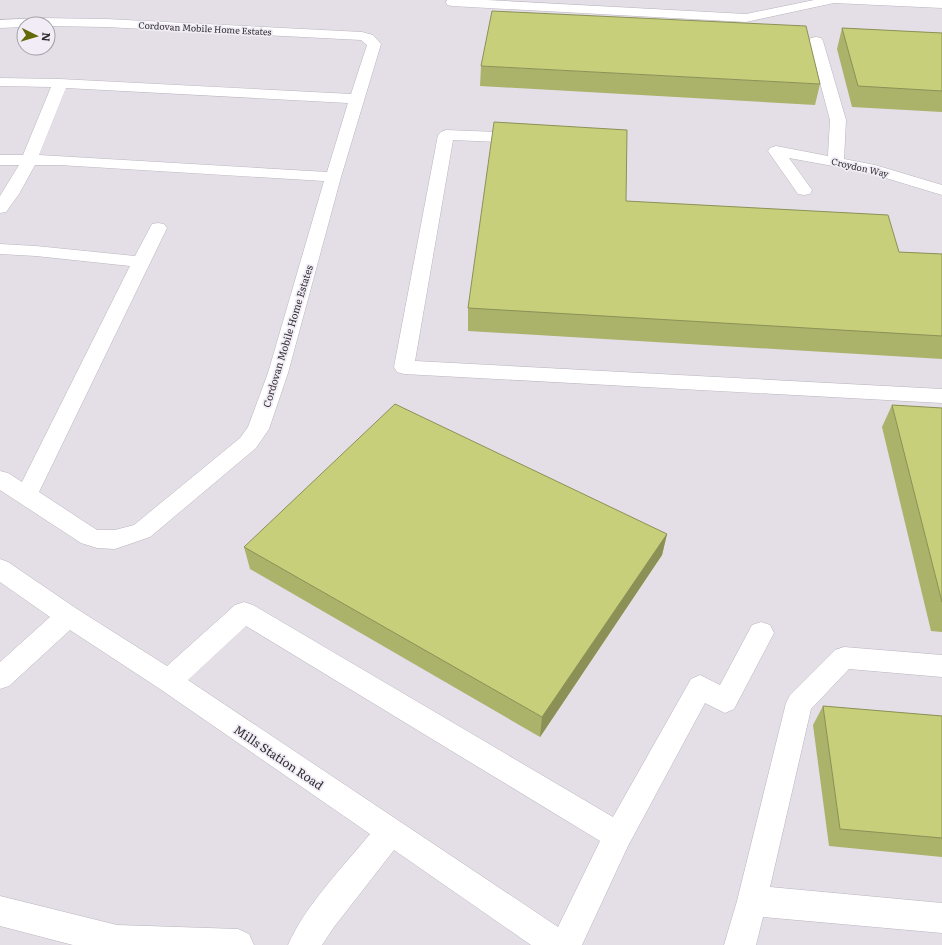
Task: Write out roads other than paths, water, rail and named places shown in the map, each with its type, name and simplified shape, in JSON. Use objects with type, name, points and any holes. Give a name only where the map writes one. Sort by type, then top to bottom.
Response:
[{"type":"street","points":[[453,0],[452,2],[746,18],[835,0],[942,4]]},
{"type":"street","name":"Cordovan Mobile Home Estates","points":[[0,24],[40,22],[106,23],[362,36],[368,38],[374,44],[333,177],[278,373],[258,429],[248,443],[142,531],[127,537],[110,540],[95,539],[82,534],[73,525],[0,479]]},
{"type":"street","points":[[816,42],[838,120],[836,161]]},
{"type":"street","points":[[0,82],[60,83],[356,99]]},
{"type":"street","points":[[0,208],[30,160],[60,83]]},
{"type":"street","points":[[539,139],[446,135],[404,367],[942,396]]},
{"type":"street","name":"Croydon Way","points":[[804,190],[776,151],[868,168],[942,190]]},
{"type":"street","points":[[0,160],[59,160],[333,177]]},
{"type":"street","points":[[26,496],[158,228]]},
{"type":"street","points":[[0,249],[36,251],[141,262]]},
{"type":"street","name":"Mills Station Road","points":[[0,569],[68,616],[169,681],[558,945]]},
{"type":"street","points":[[169,681],[244,612],[618,836]]},
{"type":"street","points":[[0,678],[68,616]]},
{"type":"street","points":[[566,945],[618,836],[700,687],[725,701],[761,633]]},
{"type":"street","points":[[740,945],[752,901],[799,703],[844,658],[942,666]]},
{"type":"street","points":[[304,945],[323,916],[390,832]]},
{"type":"street","points":[[752,901],[942,918]]},
{"type":"street","points":[[0,911],[117,941],[238,945]]}]
